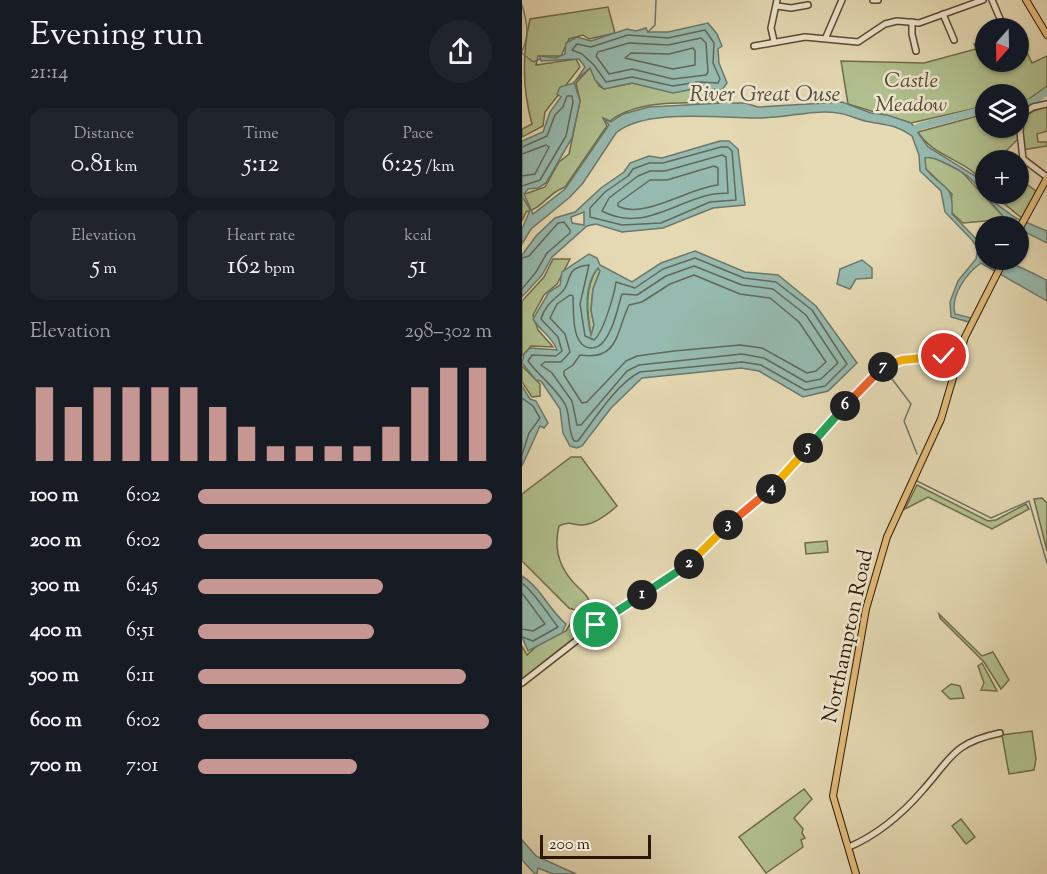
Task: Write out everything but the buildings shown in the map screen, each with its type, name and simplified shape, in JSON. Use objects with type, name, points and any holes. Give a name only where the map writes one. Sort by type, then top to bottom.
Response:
[{"type":"main road","points":[[1026,0],[1047,34]]},
{"type":"main road","points":[[1026,216],[1047,178]]},
{"type":"main road","name":"Northampton Road","points":[[856,874],[833,803],[833,789],[866,609],[886,537],[941,419],[972,320],[999,270]]},
{"type":"street","points":[[826,38],[842,0]]},
{"type":"street","points":[[754,46],[805,37],[858,42],[885,24],[897,21],[919,23],[983,0]]},
{"type":"street","points":[[992,0],[1001,18]]},
{"type":"street","points":[[774,41],[771,28],[777,3],[791,8],[808,5]]},
{"type":"street","points":[[943,14],[954,40]]},
{"type":"street","points":[[912,22],[916,51]]},
{"type":"street","points":[[1047,104],[1033,107],[1021,115],[1020,132],[1023,159],[1047,178]]},
{"type":"street","points":[[1040,190],[1047,194]]},
{"type":"street","points":[[522,682],[599,623],[692,562],[725,528],[782,478],[878,370],[894,362],[944,356],[963,345]]},
{"type":"street","points":[[944,356],[956,368]]},
{"type":"street","points":[[849,848],[872,836],[906,809],[953,753],[981,737],[1000,733]]},
{"type":"green space","points":[[608,7],[615,33],[589,39],[583,35],[569,39],[561,56],[538,56],[536,65],[576,59],[580,67],[545,112],[543,126],[522,137],[522,129],[532,124],[526,97],[524,72],[530,19]]},
{"type":"green space","name":"Castle Meadow","points":[[975,49],[975,72],[1029,72],[1029,57],[1032,63],[1047,56],[1047,86],[1029,99],[1029,84],[975,84],[975,108],[911,123],[848,104],[841,61],[924,63]]},
{"type":"green space","points":[[590,68],[599,86],[604,89],[633,83],[671,92],[698,88],[724,90],[728,98],[720,103],[712,100],[705,103],[656,104],[631,110],[610,121],[603,118],[607,126],[565,187],[526,212],[522,221],[522,195],[545,187],[559,162],[569,154],[580,101],[576,83]]},
{"type":"green space","points":[[1047,106],[1047,131],[1037,134],[1038,142],[1047,142],[1047,146],[1021,150],[1022,138],[1029,138],[1029,113]]},
{"type":"green space","points":[[975,117],[975,138],[1019,138],[1007,150],[975,150],[975,174],[934,148],[918,132]]},
{"type":"green space","points":[[928,155],[961,171],[975,186],[975,204],[992,204],[1003,216],[975,216],[975,222],[963,223],[950,211],[952,194],[923,166],[925,156]]},
{"type":"green space","points":[[1029,186],[1037,192],[1025,216],[1019,216],[1004,204],[1029,204]]},
{"type":"green space","points":[[553,259],[570,259],[557,284],[544,295],[533,315],[538,330],[553,347],[531,346],[522,356],[522,301],[544,277]]},
{"type":"green space","points":[[598,267],[600,271],[593,289],[591,310],[594,325],[591,336],[589,291],[590,283]]},
{"type":"green space","points":[[522,366],[540,384],[540,396],[532,397],[522,382]]},
{"type":"green space","points":[[571,457],[581,457],[617,506],[593,523],[583,525],[567,523],[559,526],[557,543],[562,567],[588,598],[591,607],[587,614],[569,608],[522,561],[522,494]]},
{"type":"green space","points":[[917,485],[988,521],[996,520],[1026,504],[1029,509],[992,529],[928,497],[905,509]]},
{"type":"green space","points":[[1042,498],[1047,503],[1047,551],[1034,499]]},
{"type":"green space","points":[[827,541],[828,552],[806,554],[805,543]]},
{"type":"green space","points":[[939,614],[982,656],[993,652],[1009,680],[1001,689],[984,662],[940,618]]},
{"type":"green space","points":[[579,620],[589,626],[522,679],[522,646],[527,655],[539,644],[566,631],[572,621]]},
{"type":"green space","points":[[982,663],[997,691],[981,690],[984,683],[978,666]]},
{"type":"green space","points":[[951,684],[960,686],[964,698],[950,699],[942,691]]},
{"type":"green space","points":[[1032,731],[1036,759],[1034,770],[1009,774],[1002,735]]},
{"type":"green space","points":[[804,789],[812,799],[794,818],[803,829],[802,833],[805,838],[801,840],[803,847],[766,873],[739,837]]},
{"type":"green space","points":[[961,819],[975,837],[966,844],[952,826]]},
{"type":"water","points":[[708,23],[717,34],[722,46],[718,49],[719,63],[727,83],[722,90],[698,88],[673,93],[632,83],[604,89],[595,80],[590,68],[576,80],[585,67],[579,59],[541,61],[540,56],[556,58],[565,54],[566,43],[577,37],[591,41],[627,29],[636,31],[646,28],[648,32],[668,32]]},
{"type":"water","points":[[574,83],[580,101],[572,138],[546,183],[538,188],[528,189],[524,194],[533,214],[565,189],[609,125],[604,119],[611,122],[623,114],[649,107],[723,103],[729,100],[731,103],[745,103],[758,107],[842,102],[871,113],[887,115],[911,123],[928,147],[975,176],[975,184],[956,168],[942,161],[925,158],[926,169],[949,191],[952,214],[975,238],[975,244],[945,212],[941,191],[920,171],[919,155],[912,136],[895,127],[828,112],[765,118],[663,117],[629,125],[616,133],[583,183],[570,197],[531,229],[522,244],[522,229],[530,210],[522,196],[522,141],[543,132],[550,112],[561,97],[557,94],[560,87]]},
{"type":"water","points":[[720,141],[729,141],[738,149],[745,205],[713,208],[663,228],[622,232],[596,224],[587,226],[552,257],[542,275],[522,297],[522,255],[536,236],[555,218],[575,212],[601,188],[624,172],[630,163],[649,156],[662,158]],"holes":[[[584,212],[584,225],[572,223],[571,217]]]},
{"type":"water","points":[[992,204],[996,204],[1013,216],[1002,215]]},
{"type":"water","points":[[1029,223],[1047,231],[1047,243],[1029,234]]},
{"type":"water","points":[[695,251],[745,272],[778,275],[816,306],[857,363],[828,391],[803,397],[759,371],[741,368],[642,378],[611,408],[582,446],[577,448],[570,446],[563,433],[560,409],[541,381],[536,380],[522,363],[524,354],[530,348],[557,350],[533,319],[549,292],[560,285],[562,272],[589,254],[597,258],[600,265],[632,282],[661,263]],"holes":[[[598,268],[600,271],[593,289],[591,310],[594,325],[591,335],[587,309],[588,291],[593,275]]]},
{"type":"water","points":[[862,260],[872,268],[872,278],[856,279],[850,289],[837,284],[840,269]]},
{"type":"water","points":[[975,260],[975,268],[957,292],[954,307],[955,314],[971,318],[969,322],[951,317],[950,302],[958,281]]},
{"type":"water","points":[[993,270],[1026,270],[1046,280],[1047,301]]},
{"type":"water","points":[[522,386],[530,399],[536,401],[548,423],[544,428],[540,426],[522,466]]},
{"type":"water","points":[[522,576],[535,587],[566,624],[562,633],[528,651],[522,637]]},
{"type":"water","points":[[522,840],[536,856],[576,874],[553,874],[538,868],[535,874],[522,860]]},
{"type":"waterway","points":[[648,32],[655,25],[656,0]]},
{"type":"waterway","points":[[522,5],[527,28],[522,51]]},
{"type":"waterway","points":[[522,53],[533,62],[540,59]]},
{"type":"waterway","points":[[1029,103],[1047,91]]},
{"type":"waterway","points":[[913,130],[975,112]]},
{"type":"waterway","points":[[886,371],[911,404],[904,421],[917,454]]},
{"type":"waterway","points":[[917,481],[991,518],[1029,501],[1047,563]]},
{"type":"route","points":[[596,625],[692,562],[725,528],[782,478],[878,370],[902,360],[944,356]]},
{"type":"water label","name":"River Great Ouse","points":[[765,93]]}]
